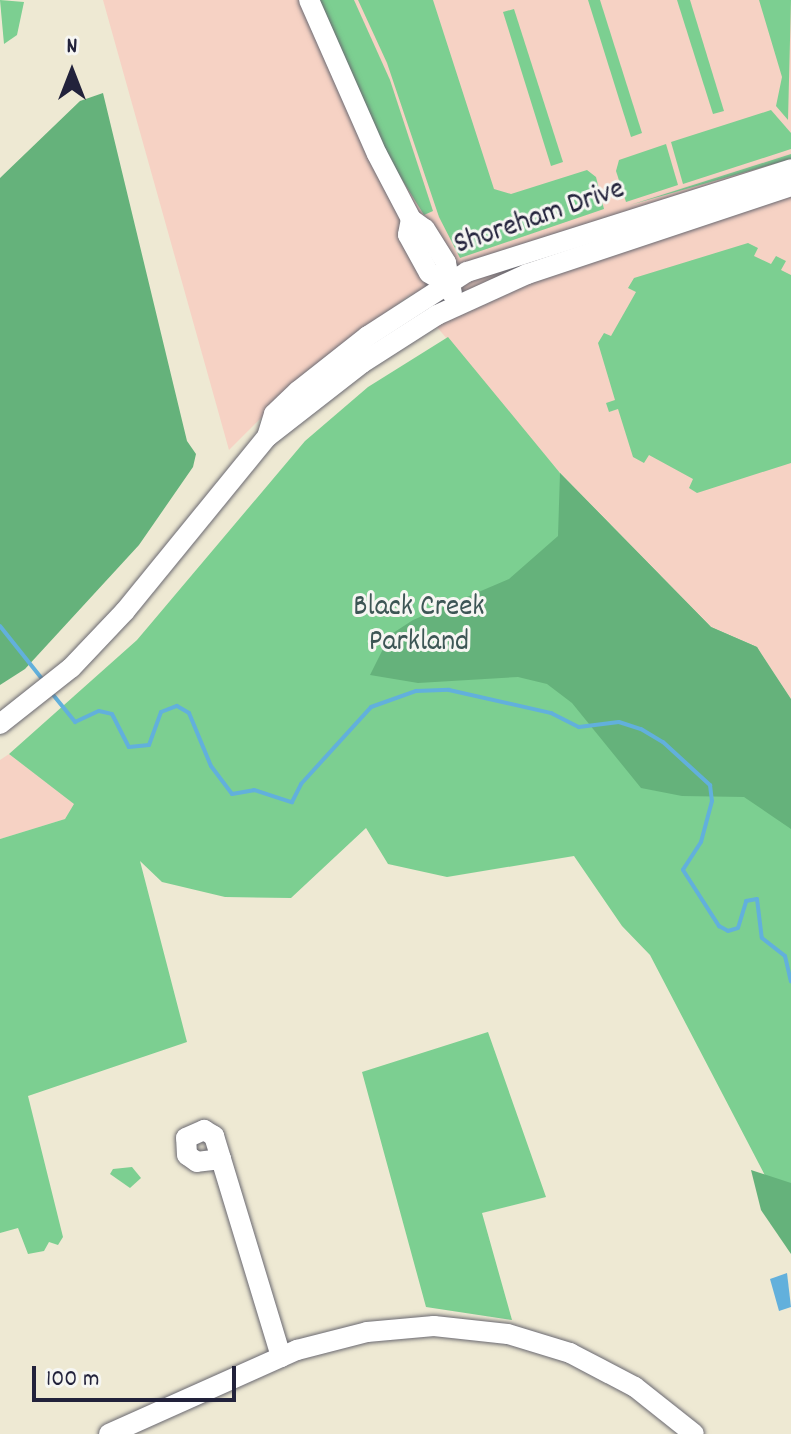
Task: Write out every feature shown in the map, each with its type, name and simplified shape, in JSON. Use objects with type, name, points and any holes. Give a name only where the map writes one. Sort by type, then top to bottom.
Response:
[{"type":"street","points":[[309,0],[411,219],[425,229],[446,263],[446,283],[457,304]]},
{"type":"street","name":"Shoreham Drive","points":[[267,437],[274,414],[298,391],[446,283],[511,256],[791,169]]},
{"type":"street","name":"Shoreham Drive","points":[[0,724],[71,668],[169,561],[267,437],[362,363],[457,304],[527,274],[791,186]]},
{"type":"street","points":[[221,1159],[281,1357]]},
{"type":"street","points":[[109,1434],[281,1357],[387,1329],[448,1326],[501,1333],[607,1371],[694,1434]]},
{"type":"shaded area","points":[[103,0],[791,0],[791,699],[757,647],[711,627],[560,473],[410,295],[304,375],[229,450]]},
{"type":"shaded area","points":[[9,754],[75,804],[65,819],[0,839],[0,760]]},
{"type":"green space","points":[[0,0],[24,2],[17,35],[4,44]]},
{"type":"green space","points":[[319,0],[354,0],[390,80],[433,211],[424,215],[386,154]]},
{"type":"green space","points":[[358,0],[433,0],[494,189],[511,194],[587,170],[596,177],[604,209],[460,258],[439,217],[387,63]]},
{"type":"green space","points":[[588,0],[600,0],[642,133],[631,137]]},
{"type":"green space","points":[[677,0],[690,0],[724,111],[713,114]]},
{"type":"green space","points":[[759,0],[791,0],[788,120],[776,106],[782,77]]},
{"type":"green space","points":[[514,9],[563,162],[551,166],[503,12]]},
{"type":"green space","points":[[103,93],[187,441],[196,454],[193,467],[139,545],[25,669],[0,685],[0,178],[80,101]]},
{"type":"green space","points":[[771,110],[791,133],[791,149],[683,184],[671,142]]},
{"type":"green space","points":[[666,144],[678,185],[626,202],[616,171],[619,160]]},
{"type":"green space","points":[[791,154],[791,159],[630,205]]},
{"type":"green space","points":[[748,243],[758,248],[754,256],[771,264],[776,256],[786,261],[781,270],[791,275],[791,463],[697,493],[689,488],[693,479],[649,455],[644,463],[633,457],[618,409],[609,412],[606,403],[615,400],[598,343],[604,333],[611,336],[636,292],[628,288],[634,278]]},
{"type":"green space","name":"Black Creek Parkland","points":[[448,337],[560,473],[711,627],[757,647],[791,713],[791,1211],[771,1187],[650,955],[622,926],[574,856],[447,877],[388,864],[366,828],[291,898],[225,897],[162,882],[140,861],[187,1042],[28,1096],[63,1237],[58,1245],[49,1242],[44,1251],[28,1254],[18,1228],[0,1233],[0,839],[65,819],[74,804],[9,754],[137,640],[305,441],[368,387]]},
{"type":"green space","points":[[560,473],[711,627],[757,647],[791,699],[791,829],[744,797],[682,796],[641,788],[572,703],[547,684],[518,677],[418,683],[370,675],[390,635],[413,620],[509,579],[558,536]]},
{"type":"green space","points":[[488,1032],[546,1197],[482,1213],[512,1320],[426,1307],[362,1072]]},
{"type":"green space","points":[[132,1167],[141,1178],[130,1188],[110,1174],[113,1169]]},
{"type":"green space","points":[[751,1170],[791,1183],[791,1254],[761,1210]]},
{"type":"water","points":[[787,1273],[791,1307],[779,1311],[770,1279]]},
{"type":"waterway","points":[[0,626],[43,680]]},
{"type":"waterway","points":[[50,691],[75,722],[99,711],[112,714],[129,747],[149,745],[161,712],[177,706],[189,713],[211,766],[232,794],[254,790],[292,802],[301,784],[371,707],[416,691],[449,690],[551,713],[579,727],[619,722],[641,729],[663,742],[710,785],[712,801],[701,842],[683,870],[719,926],[728,931],[738,928],[746,901],[757,899],[762,938],[785,956],[791,981]]}]
